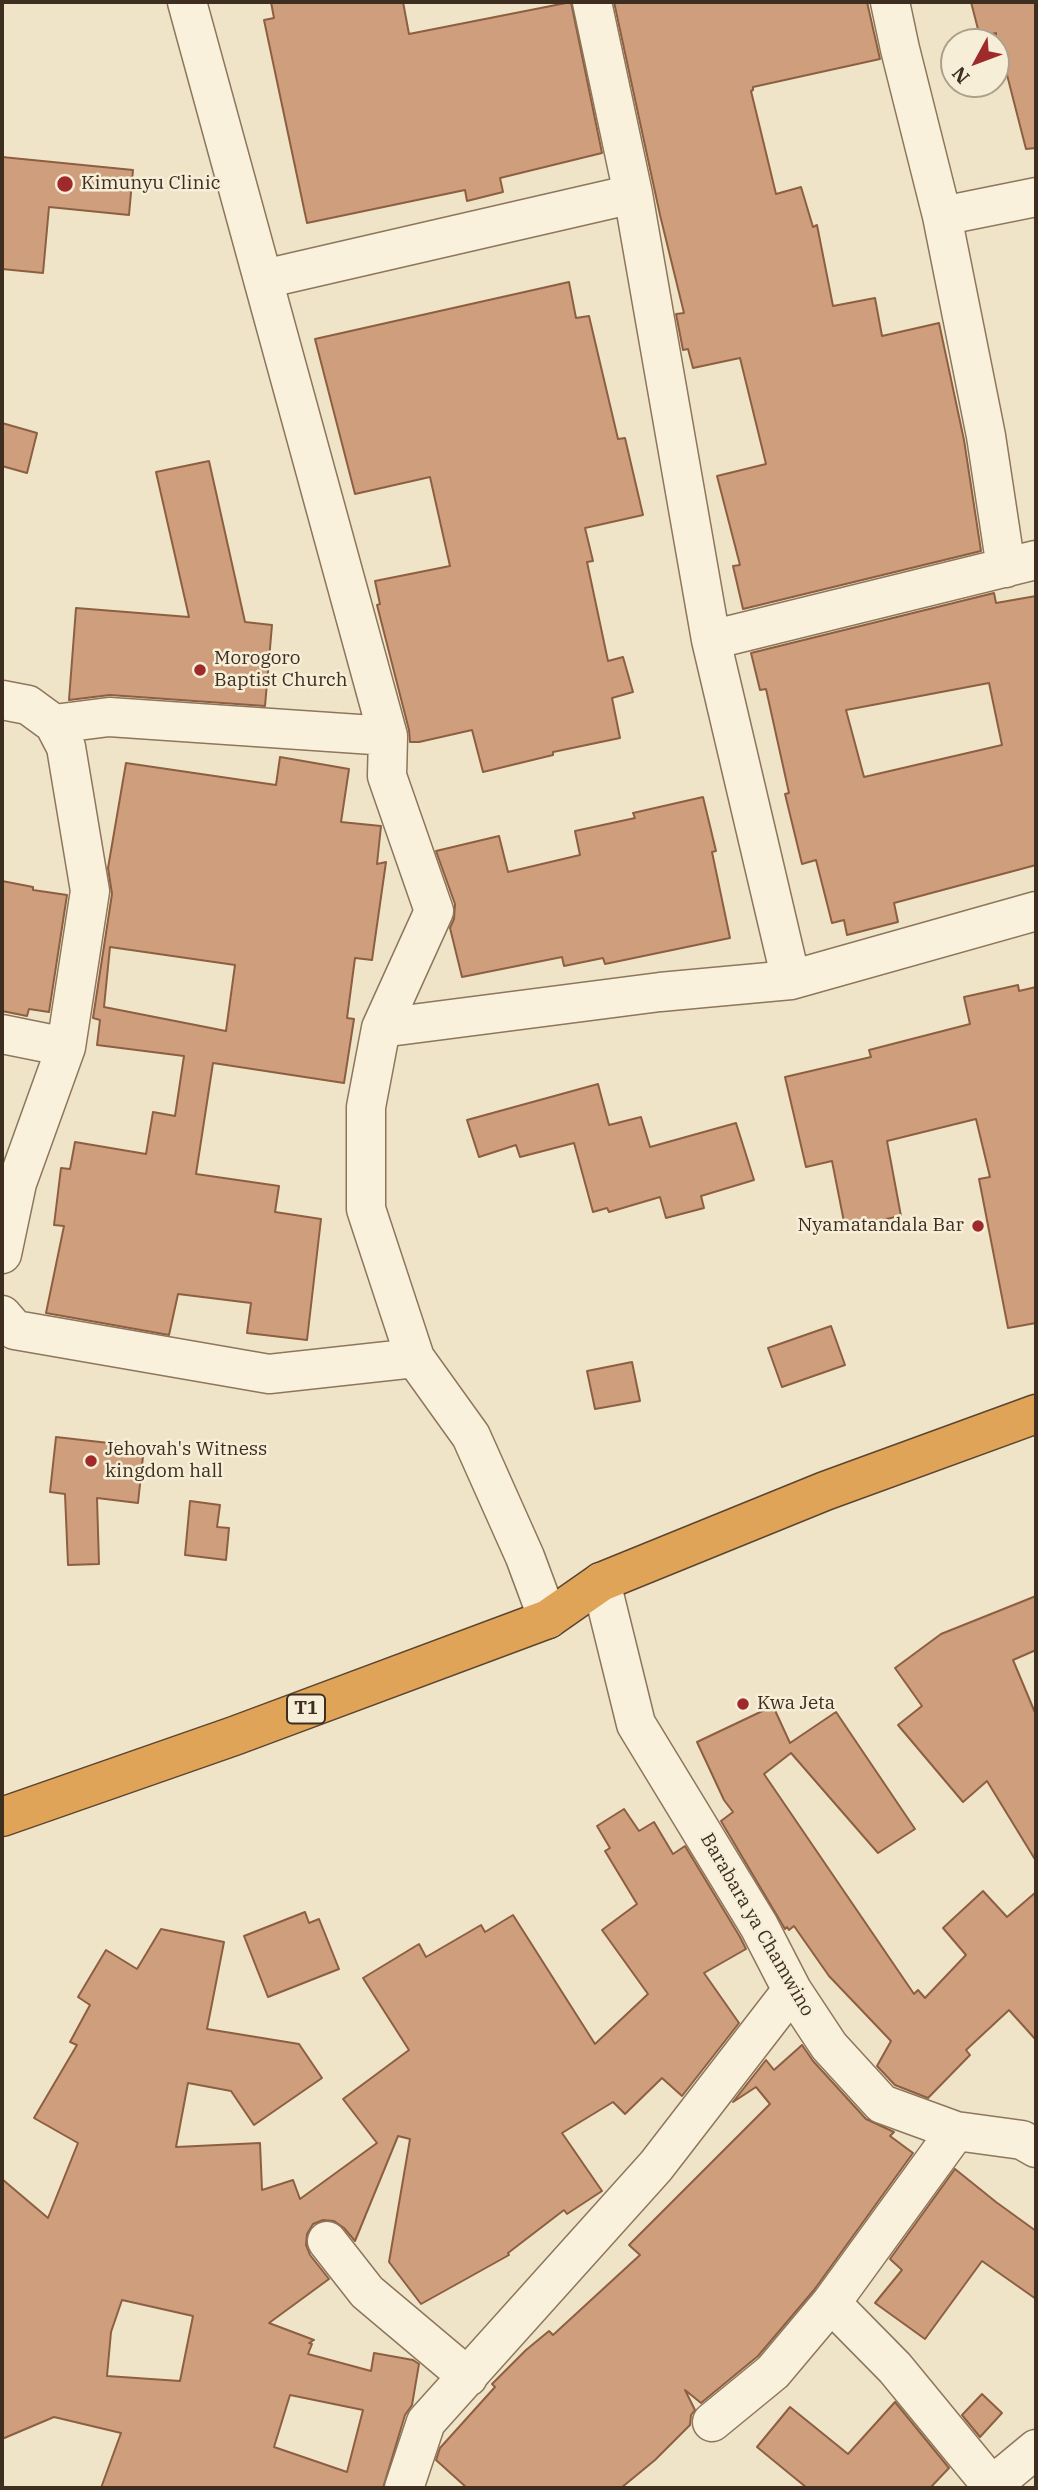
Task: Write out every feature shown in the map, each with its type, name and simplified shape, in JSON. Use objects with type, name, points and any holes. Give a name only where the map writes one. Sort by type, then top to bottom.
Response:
[{"type":"highway","name":"T1","points":[[2,1817],[247,1731],[548,1619],[601,1582],[825,1491],[1036,1414]]},
{"type":"street","points":[[187,2],[388,736],[387,776],[434,911],[380,1028],[366,1107],[366,1209],[415,1359],[471,1436],[525,1557],[548,1619]]},
{"type":"street","points":[[592,2],[633,194],[711,640],[791,981]]},
{"type":"street","points":[[711,640],[1021,564],[986,436],[942,216],[890,2]]},
{"type":"street","points":[[264,279],[633,194]]},
{"type":"street","points":[[942,216],[1036,197]]},
{"type":"street","points":[[2,700],[27,705],[54,724],[65,747],[90,891],[66,1046],[17,1183],[2,1254]]},
{"type":"street","points":[[54,724],[109,717],[388,736]]},
{"type":"street","points":[[380,1028],[660,992],[791,981],[1036,911]]},
{"type":"street","points":[[2,1034],[66,1046]]},
{"type":"street","points":[[2,1315],[15,1330],[269,1374],[415,1359]]},
{"type":"street","name":"Barabara ya Chamwino","points":[[601,1582],[636,1724],[759,1926],[792,1990],[828,2046],[882,2105],[956,2131],[1032,2139]]},
{"type":"street","points":[[404,2488],[426,2422],[656,2166],[792,1990]]},
{"type":"street","points":[[712,2421],[773,2372],[831,2304],[956,2131]]},
{"type":"street","points":[[327,2241],[368,2292],[468,2377]]},
{"type":"street","points":[[831,2304],[895,2368],[991,2487],[1036,2449]]},
{"type":"building","points":[[271,2],[403,2],[409,34],[571,2],[602,153],[500,178],[503,192],[467,201],[465,190],[307,223],[264,20],[274,18]]},
{"type":"building","points":[[614,2],[867,2],[880,59],[753,87],[751,91],[776,194],[801,187],[813,227],[817,225],[833,306],[875,298],[882,336],[939,323],[964,440],[981,551],[743,609],[733,566],[740,565],[717,476],[766,464],[740,358],[693,368],[688,349],[683,350],[676,314],[684,313]]},
{"type":"building","points":[[971,2],[1036,2],[1036,148],[1026,149],[1010,87],[1010,28],[978,28]]},
{"type":"building","points":[[2,157],[133,170],[129,215],[49,207],[43,273],[2,269]]},
{"type":"building","points":[[569,282],[576,318],[589,316],[618,439],[625,438],[643,515],[585,528],[593,561],[587,562],[608,661],[623,657],[633,692],[612,698],[620,738],[553,752],[553,755],[483,772],[472,730],[410,742],[377,605],[380,604],[375,581],[450,566],[430,477],[355,494],[315,339]]},
{"type":"building","points":[[2,423],[37,433],[27,473],[2,466]]},
{"type":"building","points":[[209,461],[245,622],[272,625],[265,706],[110,695],[69,700],[76,608],[189,617],[156,472]]},
{"type":"building","points":[[994,593],[996,603],[1036,596],[1036,865],[894,903],[898,922],[847,935],[844,920],[832,923],[816,860],[802,864],[785,794],[789,793],[766,689],[760,690],[751,653]],"holes":[[[989,683],[1002,745],[864,777],[846,710]]]},
{"type":"building","points":[[280,757],[349,769],[341,822],[381,826],[377,864],[386,862],[372,960],[355,958],[347,1018],[354,1019],[344,1083],[213,1063],[196,1174],[279,1186],[275,1212],[321,1219],[307,1340],[247,1333],[251,1303],[178,1294],[169,1335],[46,1313],[64,1226],[54,1225],[61,1168],[70,1169],[75,1142],[146,1154],[153,1112],[175,1116],[184,1056],[97,1045],[100,1020],[93,1018],[112,894],[108,868],[126,763],[276,785]],"holes":[[[110,947],[235,965],[226,1031],[104,1007]]]},
{"type":"building","points":[[703,797],[716,851],[712,852],[730,938],[605,964],[603,958],[564,966],[562,957],[462,977],[450,928],[455,904],[436,851],[499,836],[508,872],[580,855],[575,831],[635,818],[633,813]]},
{"type":"building","points":[[2,881],[33,887],[33,890],[67,895],[49,1012],[29,1009],[27,1016],[2,1011]]},
{"type":"building","points":[[1018,985],[1019,991],[1036,987],[1036,1323],[1008,1328],[979,1179],[990,1177],[976,1119],[887,1141],[901,1216],[845,1227],[832,1161],[806,1167],[785,1077],[871,1057],[869,1050],[970,1024],[964,997]]},
{"type":"building","points":[[598,1084],[609,1125],[641,1117],[650,1147],[736,1123],[754,1180],[701,1196],[704,1208],[666,1218],[660,1197],[609,1212],[607,1208],[593,1212],[574,1143],[520,1157],[516,1145],[479,1157],[467,1120]]},
{"type":"building","points":[[831,1326],[845,1365],[782,1387],[768,1348]]},
{"type":"building","points":[[632,1362],[640,1401],[595,1409],[587,1371]]},
{"type":"building","points":[[56,1437],[144,1447],[138,1503],[97,1498],[99,1564],[68,1565],[65,1494],[50,1492]]},
{"type":"building","points":[[190,1501],[220,1505],[217,1527],[229,1528],[226,1560],[185,1555]]},
{"type":"building","points":[[1036,1596],[1036,1650],[1013,1660],[1036,1715],[1036,1861],[987,1781],[963,1802],[898,1725],[922,1706],[895,1668],[941,1634]]},
{"type":"building","points":[[773,1706],[790,1743],[836,1712],[915,1829],[878,1853],[791,1753],[764,1774],[914,1994],[918,1990],[925,1998],[966,1955],[943,1928],[983,1891],[1007,1917],[1036,1892],[1036,2040],[1009,2010],[966,2050],[970,2055],[928,2098],[895,2085],[877,2066],[891,2041],[829,1976],[794,1926],[789,1930],[787,1927],[785,1929],[721,1821],[733,1812],[724,1800],[697,1742]]},
{"type":"building","points":[[624,1809],[639,1831],[654,1822],[673,1854],[685,1846],[746,1949],[704,1973],[739,2023],[682,2096],[662,2078],[625,2114],[613,2102],[562,2133],[602,2191],[567,2214],[564,2210],[508,2253],[509,2255],[421,2304],[389,2262],[410,2139],[398,2136],[355,2241],[334,2221],[323,2220],[313,2224],[307,2234],[306,2245],[310,2255],[329,2279],[269,2323],[314,2340],[309,2343],[312,2344],[308,2354],[371,2371],[374,2353],[413,2360],[419,2364],[412,2405],[405,2415],[383,2488],[101,2488],[121,2433],[54,2417],[2,2439],[2,2179],[48,2218],[78,2143],[34,2118],[77,2045],[70,2042],[90,2005],[78,1997],[106,1950],[137,1969],[161,1929],[224,1942],[207,2029],[299,2044],[322,2078],[254,2125],[231,2091],[188,2083],[176,2147],[260,2143],[262,2190],[293,2180],[300,2199],[377,2143],[343,2099],[409,2050],[363,1978],[419,1944],[426,1957],[481,1925],[485,1932],[513,1915],[595,2044],[648,1994],[602,1930],[637,1904],[605,1851],[610,1848],[597,1826]],"holes":[[[122,2300],[193,2316],[180,2381],[107,2376],[111,2332]],[[290,2395],[363,2410],[347,2472],[274,2447]]]},
{"type":"building","points":[[305,1912],[309,1923],[319,1919],[339,1969],[268,1997],[244,1936]]},
{"type":"building","points":[[802,2045],[813,2061],[866,2119],[894,2132],[890,2136],[913,2153],[814,2290],[758,2356],[701,2403],[685,2390],[695,2410],[691,2415],[690,2425],[655,2460],[621,2488],[467,2488],[436,2460],[440,2448],[495,2387],[492,2384],[526,2350],[549,2331],[553,2335],[640,2255],[629,2245],[770,2104],[756,2087],[733,2102],[766,2060],[774,2070]]},
{"type":"building","points":[[955,2169],[1036,2231],[1036,2299],[982,2261],[925,2339],[875,2303],[902,2270],[890,2259]]},
{"type":"building","points":[[982,2394],[1002,2413],[980,2437],[962,2415]]},
{"type":"building","points":[[895,2402],[949,2468],[930,2488],[807,2488],[757,2447],[790,2407],[848,2454]]},
{"type":"place","name":"Kimunyu Clinic","points":[[65,184]]},
{"type":"place","name":"Morogoro Baptist Church","points":[[200,670]]},
{"type":"place","name":"Nyamatandala Bar","points":[[978,1226]]},
{"type":"place","name":"Jehovah's Witness kingdom hall","points":[[91,1461]]},
{"type":"place","name":"Kwa Jeta","points":[[743,1704]]}]
